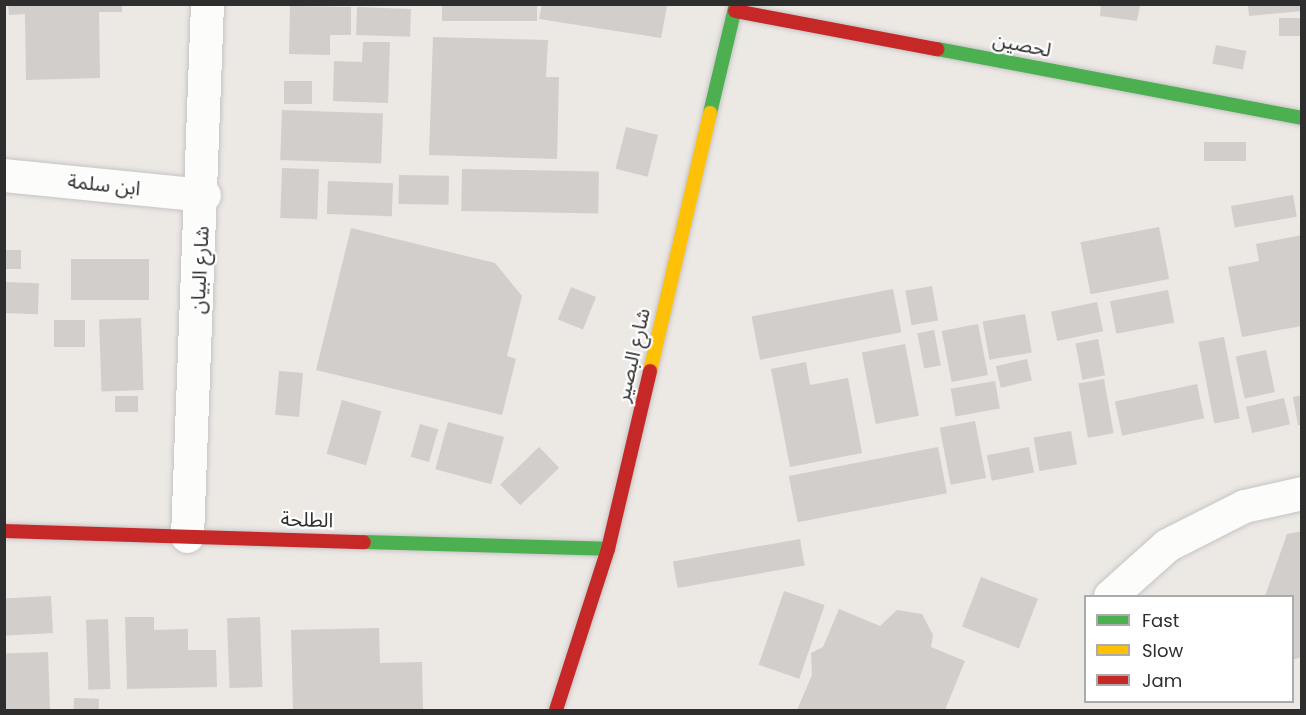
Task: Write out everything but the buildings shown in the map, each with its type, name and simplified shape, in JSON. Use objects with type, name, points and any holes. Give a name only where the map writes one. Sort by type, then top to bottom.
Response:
[{"type":"street","name":"شارع البيان","points":[[187,536],[204,195],[207,4]]},
{"type":"street","name":"لحصين","points":[[736,8],[1302,118]]},
{"type":"street","name":"شارع البصير","points":[[556,711],[608,549],[736,8]]},
{"type":"street","name":"ابن سلمة","points":[[4,175],[204,195]]},
{"type":"street","points":[[1112,595],[1167,546],[1244,506],[1302,493]]},
{"type":"street","name":"الطلحة","points":[[4,531],[608,549]]},
{"type":"traffic: fast","points":[[710,113],[736,4]]},
{"type":"traffic: fast","points":[[937,49],[1302,118]]},
{"type":"traffic: fast","points":[[364,542],[608,549]]},
{"type":"traffic: slow","points":[[650,371],[710,113]]},
{"type":"traffic: jam","points":[[735,11],[937,49]]},
{"type":"traffic: jam","points":[[556,710],[608,549],[650,371]]},
{"type":"traffic: jam","points":[[4,531],[364,542]]}]
